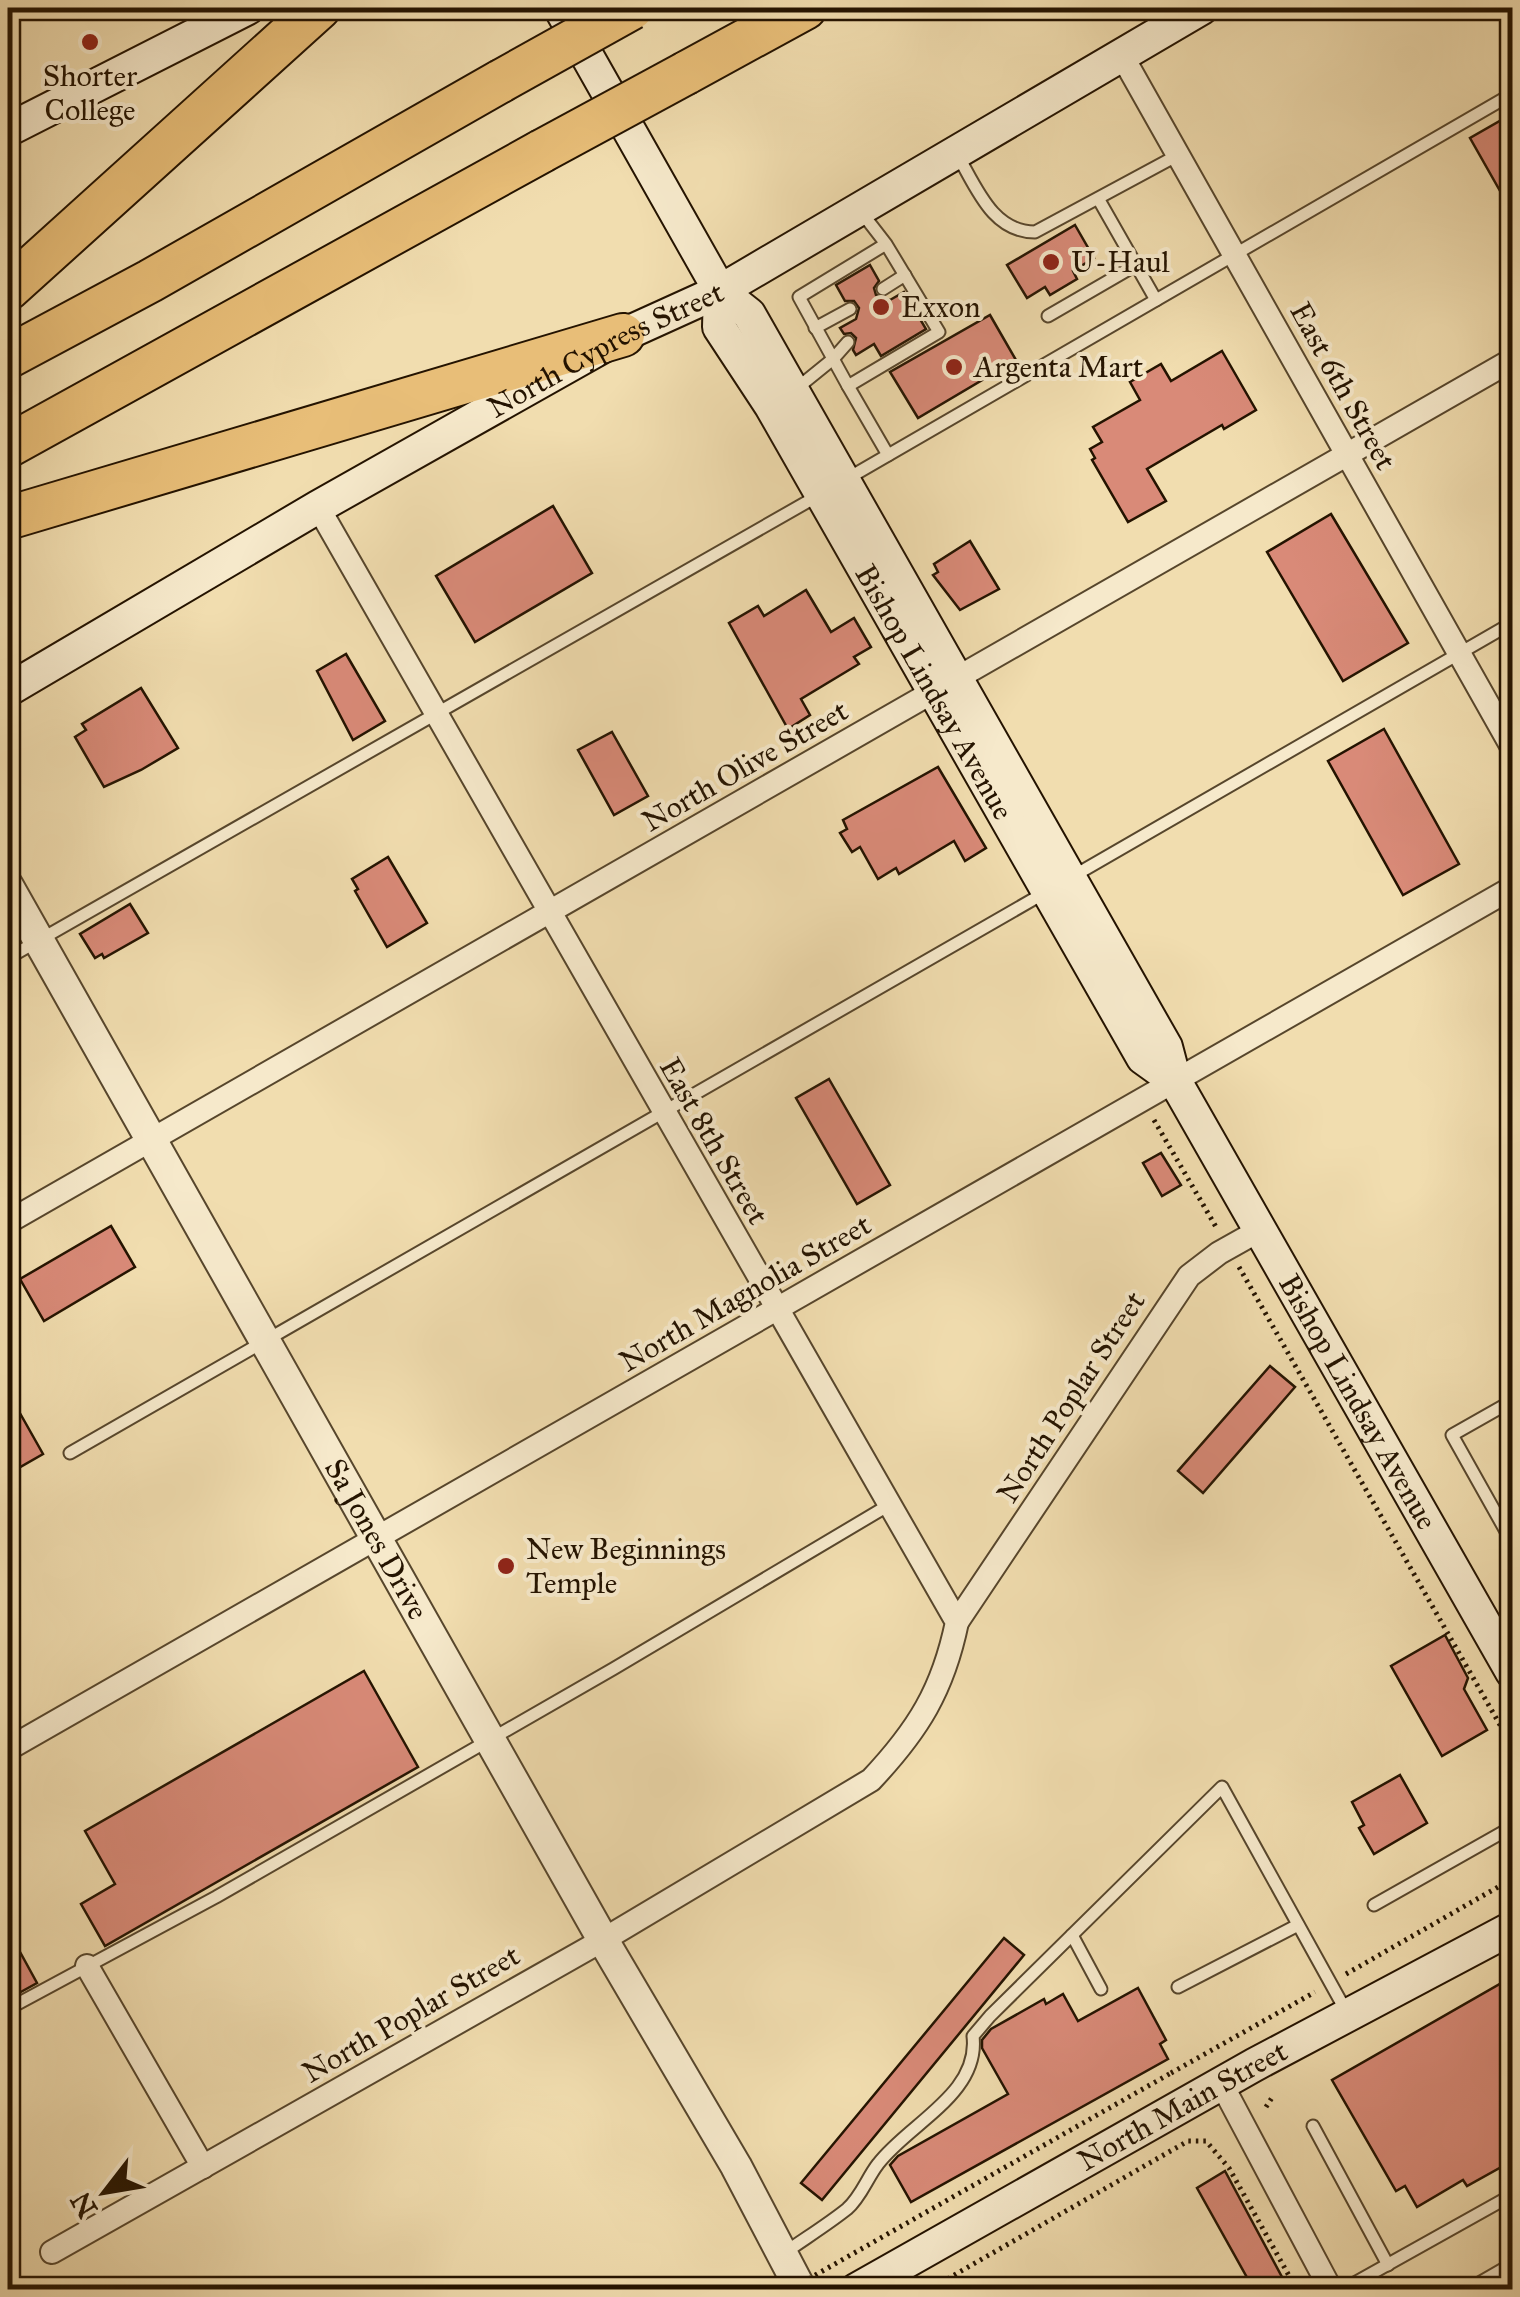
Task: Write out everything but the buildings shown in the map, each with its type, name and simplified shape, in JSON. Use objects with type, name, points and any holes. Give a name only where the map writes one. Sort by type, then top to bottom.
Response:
[{"type":"highway","points":[[8,289],[318,8]]},
{"type":"highway","points":[[8,357],[632,8]]},
{"type":"highway","points":[[8,446],[805,8]]},
{"type":"highway","points":[[8,518],[623,334]]},
{"type":"main road","points":[[8,130],[248,8]]},
{"type":"main road","name":"Bishop Lindsay Avenue","points":[[560,8],[720,292],[749,314],[792,392],[831,488]]},
{"type":"main road","name":"North Cypress Street","points":[[8,690],[623,334],[720,292],[1202,8]]},
{"type":"main road","name":"Bishop Lindsay Avenue","points":[[720,292],[719,326],[742,366],[831,488],[1059,884],[1143,1058],[1175,1081],[1508,1653]]},
{"type":"main road","name":"North Main Street","points":[[856,2290],[1221,2083],[1512,1928]]},
{"type":"street","name":"East 6th Street","points":[[1121,54],[1512,748]]},
{"type":"street","name":"North Olive Street","points":[[8,1222],[1512,360]]},
{"type":"street","name":"East 8th Street","points":[[318,508],[958,1622]]},
{"type":"street","name":"Sa Jones Drive","points":[[8,886],[603,1940],[750,2190],[800,2290]]},
{"type":"street","name":"North Magnolia Street","points":[[8,1749],[1512,888]]},
{"type":"street","name":"North Poplar Street","points":[[52,2252],[603,1940],[871,1780],[897,1752],[936,1695],[958,1622],[1180,1287],[1188,1276],[1220,1253],[1260,1230]]},
{"type":"street","points":[[87,1966],[204,2166]]},
{"type":"street","points":[[1221,2083],[1332,2290]]},
{"type":"lane","points":[[8,958],[1512,94]]},
{"type":"lane","points":[[956,152],[988,206],[1003,224],[1018,232],[1035,232],[1178,155]]},
{"type":"lane","points":[[1099,200],[1156,300]]},
{"type":"lane","points":[[848,386],[938,332],[886,244],[860,210]]},
{"type":"lane","points":[[886,244],[798,297],[888,455]]},
{"type":"lane","points":[[1048,316],[1136,265]]},
{"type":"lane","points":[[883,289],[905,275]]},
{"type":"lane","points":[[816,328],[850,309]]},
{"type":"lane","points":[[792,392],[848,342]]},
{"type":"lane","points":[[70,1453],[1512,624]]},
{"type":"lane","points":[[1512,1401],[1452,1436],[1512,1542]]},
{"type":"lane","points":[[8,2008],[216,1898],[890,1504]]},
{"type":"lane","points":[[783,2255],[852,2206],[880,2161],[944,2104],[963,2076],[975,2048],[973,2036],[1222,1787],[1348,2015]]},
{"type":"lane","points":[[1374,1906],[1512,1828]]},
{"type":"lane","points":[[1178,1988],[1298,1925]]},
{"type":"lane","points":[[1072,1935],[1100,1989]]},
{"type":"lane","points":[[1313,2126],[1388,2264]]},
{"type":"lane","points":[[1342,2290],[1512,2195]]},
{"type":"lane","points":[[1467,2290],[1512,2264]]},
{"type":"path","points":[[790,2290],[1171,2073]]},
{"type":"path","points":[[1266,2107],[1274,2096]]},
{"type":"path","points":[[928,2290],[1188,2141],[1206,2140],[1229,2168],[1297,2290]]},
{"type":"place","name":"Shorter College","points":[[90,42]]},
{"type":"place","name":"U-Haul","points":[[1051,262]]},
{"type":"place","name":"Exxon","points":[[881,307]]},
{"type":"place","name":"Argenta Mart","points":[[954,367]]},
{"type":"place","name":"New Beginnings Temple","points":[[506,1566]]}]
